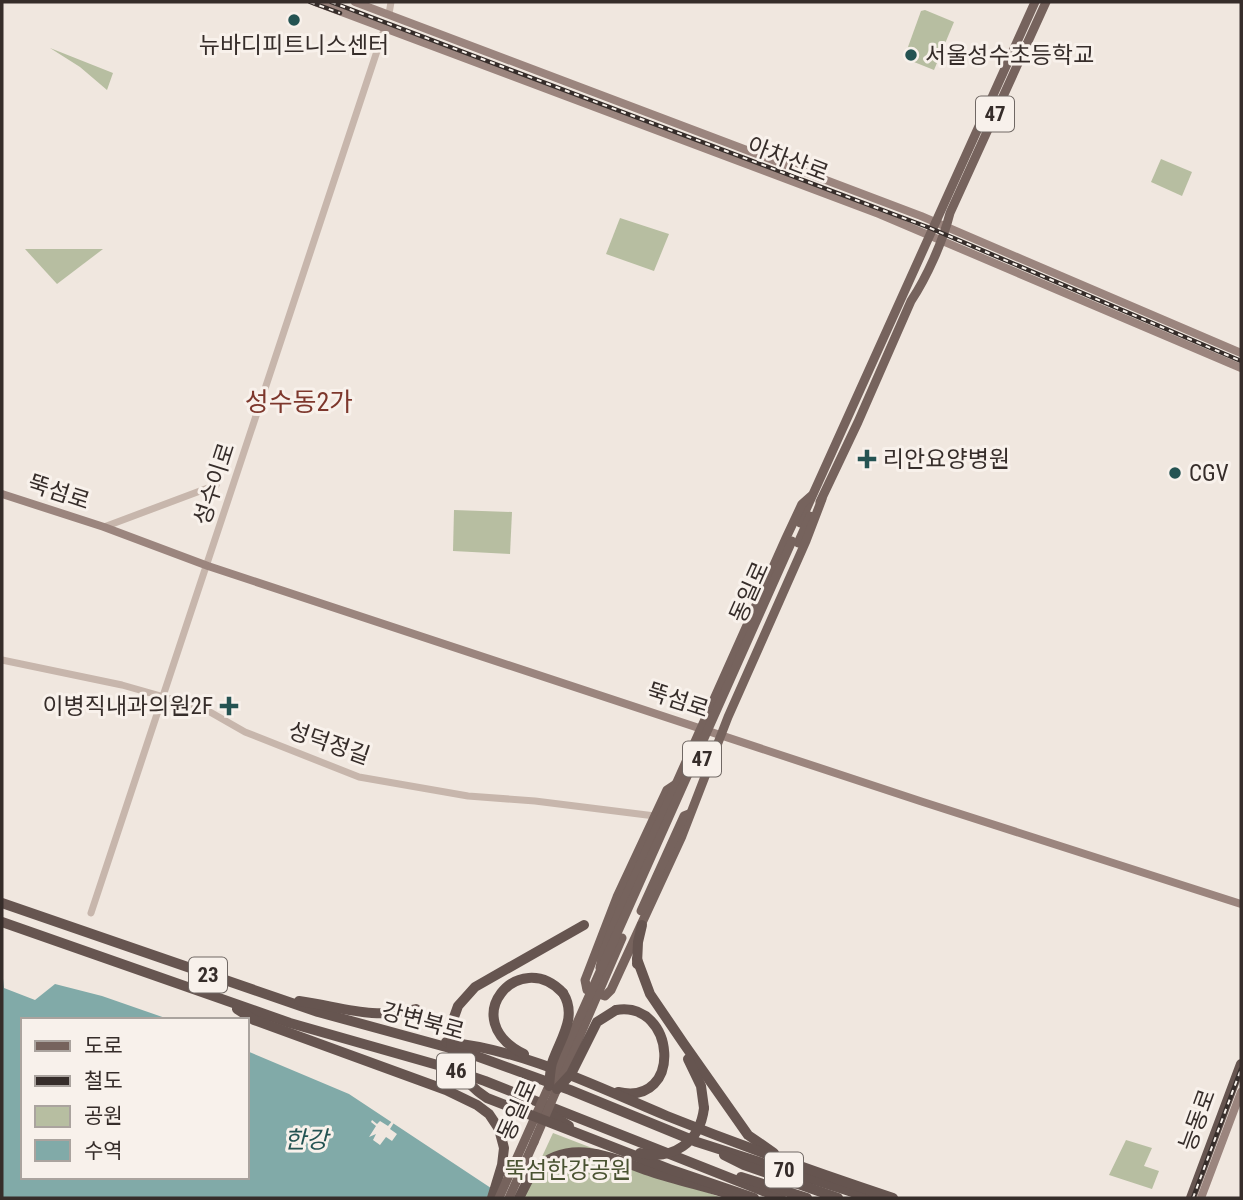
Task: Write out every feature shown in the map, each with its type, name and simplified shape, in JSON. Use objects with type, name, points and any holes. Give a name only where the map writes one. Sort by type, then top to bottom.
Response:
[{"type":"highway","name":"강변북로","points":[[2,903],[318,1012],[416,1038],[512,1069],[697,1142],[871,1198]]},
{"type":"highway","name":"강변북로","points":[[2,922],[317,1031],[440,1066],[527,1097],[781,1198]]},
{"type":"highway","points":[[584,925],[475,987],[458,1006],[451,1038],[455,1060],[467,1083],[487,1098],[668,1169],[754,1198]]},
{"type":"highway","points":[[527,1097],[562,1124],[649,1156],[673,1153],[685,1146],[695,1135],[704,1108],[701,1086],[648,998],[640,978],[638,942],[642,925]]},
{"type":"highway","points":[[638,960],[650,994],[748,1135],[769,1151],[819,1172]]},
{"type":"highway","points":[[540,1063],[501,1039],[495,1027],[494,1007],[505,988],[525,978],[542,979],[554,984],[568,1003],[569,1022],[551,1066],[553,1087]]},
{"type":"highway","points":[[269,996],[372,1015],[396,1014],[416,1009]]},
{"type":"highway","name":"23","points":[[225,1000],[254,1020],[446,1090],[477,1105],[489,1114],[499,1129],[504,1148],[492,1198]]},
{"type":"highway","name":"23","points":[[416,1038],[475,1045],[540,1063],[599,1086],[620,1093],[638,1093],[657,1081],[664,1066],[664,1046],[656,1026],[639,1013],[627,1009],[616,1010],[597,1022],[571,1074],[553,1087]]},
{"type":"highway","points":[[1195,1198],[1241,1064]]},
{"type":"highway","points":[[1195,1198],[1241,1076]]},
{"type":"highway","points":[[599,1086],[749,1149],[893,1198]]},
{"type":"highway","points":[[697,1142],[744,1165],[838,1198]]},
{"type":"highway","points":[[519,1198],[534,1171],[554,1157],[576,1152],[609,1157],[741,1198]]},
{"type":"highway","points":[[681,1157],[807,1198]]},
{"type":"main road","name":"아차산로","points":[[315,2],[929,234],[1241,368]]},
{"type":"main road","name":"아차산로","points":[[355,2],[935,222],[1241,353]]},
{"type":"main road","name":"동일로","points":[[656,821],[617,897],[585,981],[587,990],[602,996],[609,994],[690,818],[689,814],[728,717],[806,541],[817,497],[929,234],[1035,2]]},
{"type":"main road","name":"동일로","points":[[499,1198],[553,1087],[795,542],[947,227],[959,193],[1046,2]]},
{"type":"main road","points":[[1016,43],[1023,43],[1017,56],[1018,64]]},
{"type":"main road","points":[[632,121],[638,114],[634,109]]},
{"type":"main road","points":[[955,179],[957,183],[953,193],[959,193]]},
{"type":"main road","name":"뚝섬로","points":[[2,494],[923,802],[1241,904]]},
{"type":"main road","points":[[603,974],[603,953],[656,821],[676,784],[796,515],[802,504],[817,497]]},
{"type":"main road","points":[[603,974],[629,939],[684,816],[689,814]]},
{"type":"main road","name":"능동로","points":[[1195,1198],[1241,1055]]},
{"type":"main road","name":"동일로","points":[[509,1198],[553,1087]]},
{"type":"main road","name":"능동로","points":[[1195,1198],[1241,1092]]},
{"type":"street","points":[[389,14],[391,2]]},
{"type":"street","name":"성수이로","points":[[91,913],[385,27]]},
{"type":"street","name":"뚝섬로","points":[[104,527],[216,485]]},
{"type":"street","name":"성덕정길","points":[[2,660],[34,665],[203,708],[245,732],[359,777],[468,796],[535,801],[656,821]]},
{"type":"green space","points":[[925,10],[954,22],[934,70],[904,58],[921,11]]},
{"type":"green space","points":[[50,48],[113,73],[107,90],[80,67]]},
{"type":"green space","points":[[1161,159],[1192,172],[1182,196],[1151,182]]},
{"type":"green space","points":[[620,218],[669,234],[654,271],[606,254]]},
{"type":"green space","points":[[25,249],[103,249],[57,284]]},
{"type":"green space","points":[[454,510],[512,512],[510,554],[453,551]]},
{"type":"green space","name":"뚝섬한강공원","points":[[553,1133],[722,1198],[523,1198]]},
{"type":"green space","points":[[1126,1140],[1152,1148],[1144,1166],[1159,1171],[1152,1189],[1109,1175]]},
{"type":"water","name":"한강","points":[[2,969],[4,988],[35,1000],[55,984],[102,996],[165,1018],[21,1018],[21,1179],[248,1179],[248,1051],[349,1094],[506,1198],[2,1198]]},
{"type":"pier","points":[[372,1120],[388,1126],[395,1121],[390,1129],[397,1134],[392,1141],[386,1137],[380,1145],[373,1140],[376,1134],[369,1137],[376,1126]]},
{"type":"railway","points":[[310,2],[340,13]]},
{"type":"railway","points":[[331,2],[930,228],[1241,361]]},
{"type":"railway","points":[[1193,1198],[1241,1069]]},
{"type":"place","name":"뉴바디피트니스센터","points":[[294,20]]},
{"type":"place","name":"서울성수초등학교","points":[[911,55]]},
{"type":"place","name":"리안요양병원","points":[[867,459]]},
{"type":"place","name":"CGV","points":[[1175,473]]},
{"type":"place","name":"이병직내과의원2F","points":[[229,706]]},
{"type":"district","name":"성수동2가","points":[[299,402]]}]
